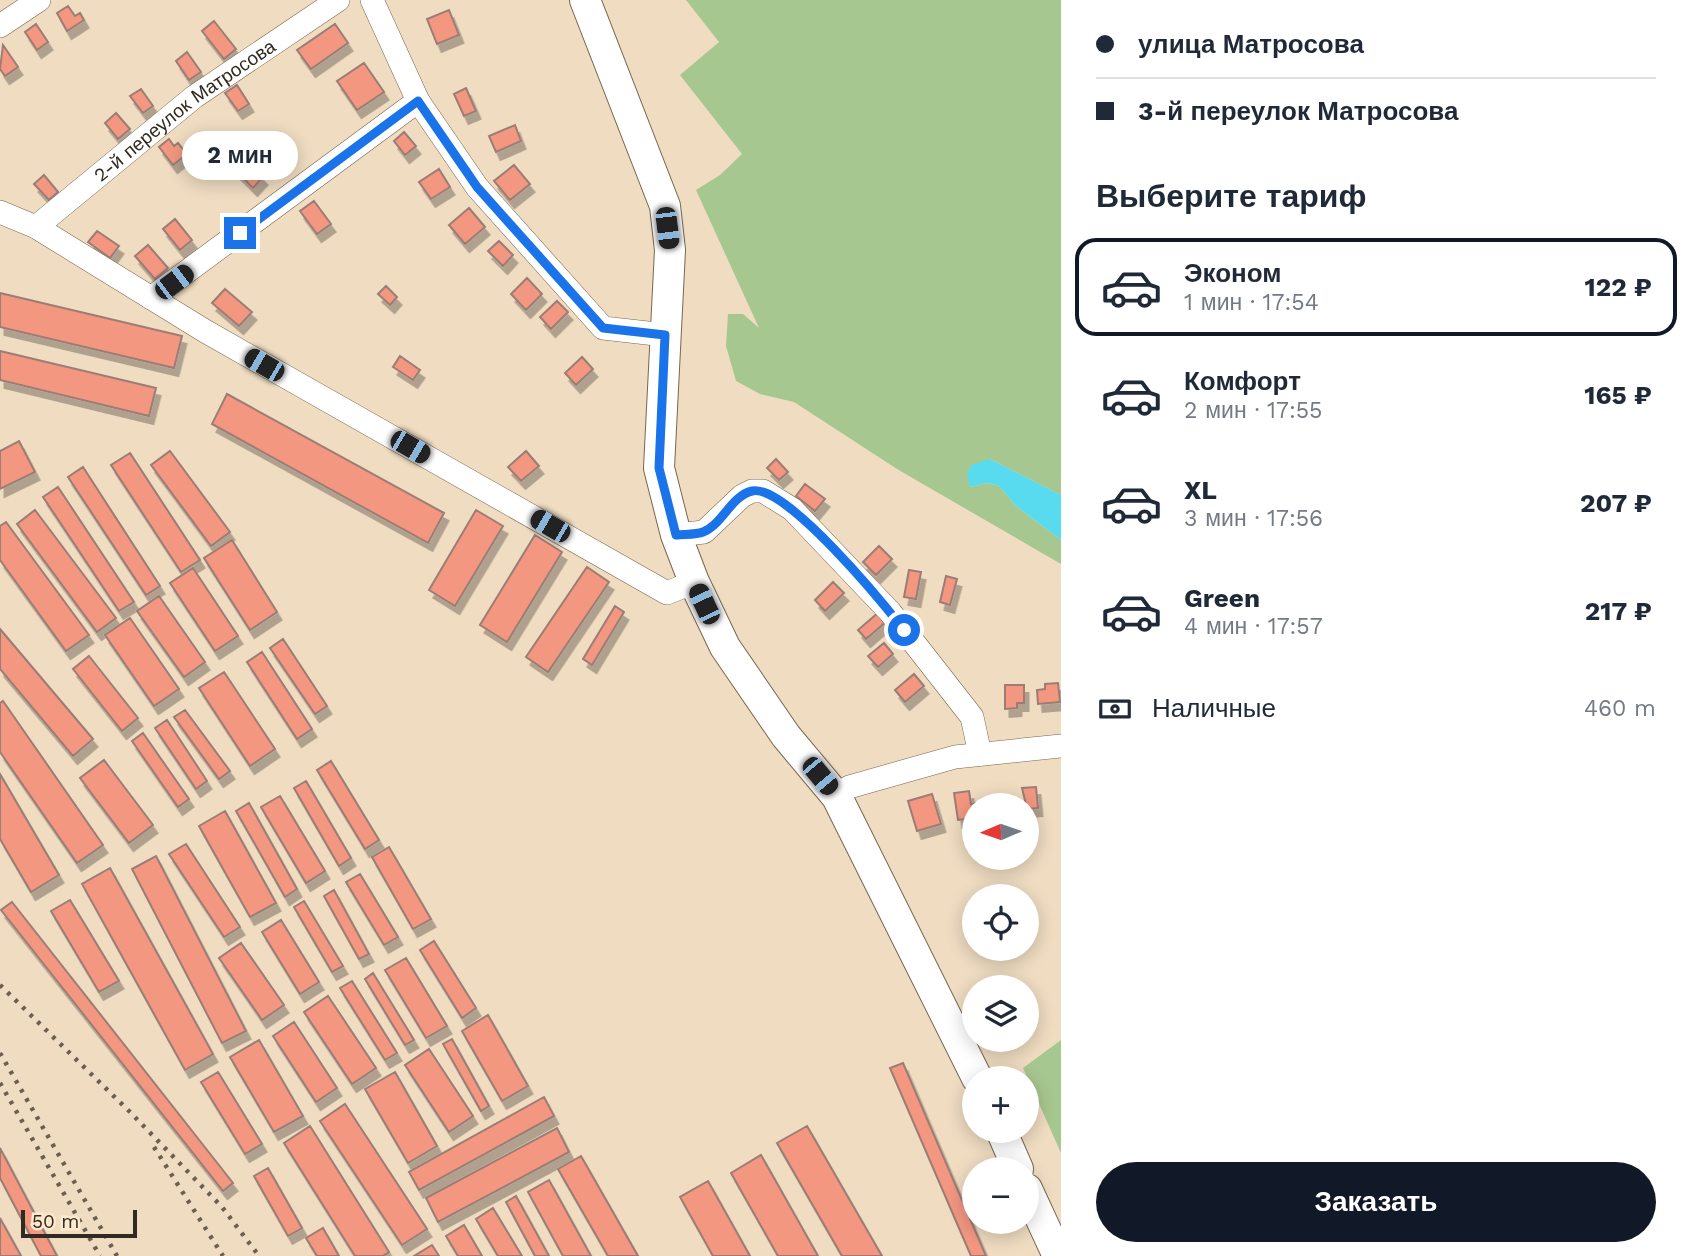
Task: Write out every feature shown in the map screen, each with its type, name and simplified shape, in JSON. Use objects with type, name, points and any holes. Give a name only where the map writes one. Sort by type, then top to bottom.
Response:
[{"type":"main road","points":[[585,0],[665,206],[670,250],[659,468],[676,535],[694,582],[725,648],[786,736],[837,797],[971,1066]]},
{"type":"main road","points":[[1039,1215],[1058,1256]]},
{"type":"street","points":[[0,26],[39,0]]},
{"type":"street","name":"2-й переулок Матросова","points":[[36,227],[194,97],[338,0]]},
{"type":"street","points":[[372,0],[418,101],[477,187],[603,328],[665,335]]},
{"type":"street","points":[[152,298],[418,101]]},
{"type":"street","points":[[0,212],[36,227],[152,298],[667,593],[694,582]]},
{"type":"street","points":[[676,535],[704,532],[742,496],[752,491],[764,491],[792,509],[890,612],[972,717],[980,754]]},
{"type":"street","points":[[837,797],[849,787],[955,757],[1061,746]]},
{"type":"green space","points":[[686,0],[1061,0],[1061,495],[990,459],[970,487],[987,483],[999,486],[1016,506],[1061,540],[1061,564],[897,469],[794,402],[760,394],[736,381],[726,346],[728,314],[743,314],[759,328],[696,190],[720,175],[742,154],[680,75],[719,42]]},
{"type":"green space","points":[[1061,1040],[1061,1153],[1039,1104],[1039,1066],[1026,1066]]},
{"type":"water","points":[[990,459],[1061,495],[1061,540],[1016,506],[999,486],[987,483],[970,487],[967,475],[971,465]]},
{"type":"building","points":[[68,6],[75,16],[80,13],[84,20],[67,31],[57,13]]},
{"type":"building","points":[[449,10],[459,35],[437,44],[427,19]]},
{"type":"building","points":[[214,21],[236,49],[224,59],[202,31]]},
{"type":"building","points":[[36,24],[48,42],[37,50],[25,32]]},
{"type":"building","points":[[335,24],[348,43],[311,69],[297,50]]},
{"type":"building","points":[[3,45],[18,67],[5,76],[0,69]]},
{"type":"building","points":[[187,52],[201,72],[189,80],[176,61]]},
{"type":"building","points":[[364,63],[384,92],[357,110],[337,81]]},
{"type":"building","points":[[237,85],[249,104],[238,111],[225,93]]},
{"type":"building","points":[[466,88],[476,111],[464,116],[454,94]]},
{"type":"building","points":[[141,89],[153,106],[143,113],[130,96]]},
{"type":"building","points":[[116,113],[130,129],[118,139],[105,123]]},
{"type":"building","points":[[515,125],[521,141],[496,152],[489,136]]},
{"type":"building","points":[[404,132],[416,146],[405,155],[394,141]]},
{"type":"building","points":[[169,139],[174,146],[178,143],[187,154],[173,165],[159,147]]},
{"type":"building","points":[[246,160],[263,177],[253,188],[235,170]]},
{"type":"building","points":[[514,165],[530,184],[510,200],[494,181]]},
{"type":"building","points":[[439,169],[450,187],[431,199],[419,182]]},
{"type":"building","points":[[44,175],[58,192],[49,200],[34,184]]},
{"type":"building","points":[[314,201],[331,224],[317,234],[300,211]]},
{"type":"building","points":[[469,208],[485,227],[465,244],[449,225]]},
{"type":"building","points":[[175,219],[192,240],[180,250],[163,229]]},
{"type":"building","points":[[97,231],[119,246],[110,258],[88,242]]},
{"type":"building","points":[[499,241],[513,255],[503,266],[488,251]]},
{"type":"building","points":[[148,245],[168,268],[155,279],[135,256]]},
{"type":"building","points":[[527,278],[542,294],[526,310],[511,294]]},
{"type":"building","points":[[386,286],[397,297],[390,305],[378,294]]},
{"type":"building","points":[[225,289],[252,312],[239,326],[212,303]]},
{"type":"building","points":[[0,293],[182,336],[174,368],[0,327]]},
{"type":"building","points":[[557,301],[568,312],[551,329],[540,317]]},
{"type":"building","points":[[0,351],[156,388],[149,416],[0,380]]},
{"type":"building","points":[[400,356],[420,370],[413,380],[393,367]]},
{"type":"building","points":[[582,357],[593,369],[576,385],[565,373]]},
{"type":"building","points":[[227,394],[444,513],[428,543],[212,424]]},
{"type":"building","points":[[19,441],[35,472],[0,489],[0,451]]},
{"type":"building","points":[[170,451],[230,532],[211,546],[151,465]]},
{"type":"building","points":[[526,451],[539,466],[521,481],[508,467]]},
{"type":"building","points":[[130,453],[200,560],[181,572],[111,465]]},
{"type":"building","points":[[776,459],[788,472],[779,480],[767,468]]},
{"type":"building","points":[[83,467],[160,586],[146,595],[68,477]]},
{"type":"building","points":[[805,484],[825,499],[815,511],[796,496]]},
{"type":"building","points":[[58,487],[134,602],[119,611],[43,497]]},
{"type":"building","points":[[35,510],[116,618],[97,632],[17,524]]},
{"type":"building","points":[[476,510],[503,526],[455,606],[429,590]]},
{"type":"building","points":[[6,522],[89,635],[66,651],[0,560],[0,526]]},
{"type":"building","points":[[535,535],[562,552],[507,642],[480,625]]},
{"type":"building","points":[[232,540],[277,612],[250,630],[204,558]]},
{"type":"building","points":[[879,546],[892,559],[876,575],[863,562]]},
{"type":"building","points":[[587,567],[609,582],[548,672],[526,657]]},
{"type":"building","points":[[193,568],[238,636],[215,651],[170,583]]},
{"type":"building","points":[[909,570],[921,572],[916,599],[904,597]]},
{"type":"building","points":[[946,576],[957,579],[950,605],[940,602]]},
{"type":"building","points":[[833,582],[844,593],[825,611],[815,600]]},
{"type":"building","points":[[159,596],[205,662],[184,677],[137,611]]},
{"type":"building","points":[[615,606],[624,612],[592,665],[583,659]]},
{"type":"building","points":[[879,612],[887,621],[866,639],[858,630]]},
{"type":"building","points":[[130,618],[179,689],[154,706],[105,635]]},
{"type":"building","points":[[0,629],[93,739],[73,756],[0,669]]},
{"type":"building","points":[[283,639],[327,706],[315,714],[270,648]]},
{"type":"building","points":[[884,643],[893,654],[878,667],[868,656]]},
{"type":"building","points":[[262,652],[312,729],[297,739],[247,662]]},
{"type":"building","points":[[89,656],[138,718],[122,731],[73,669]]},
{"type":"building","points":[[224,672],[275,749],[250,766],[199,688]]},
{"type":"building","points":[[914,674],[924,686],[905,702],[895,690]]},
{"type":"building","points":[[1058,683],[1060,702],[1038,704],[1037,690],[1045,689],[1045,684]]},
{"type":"building","points":[[1005,685],[1024,685],[1024,703],[1017,703],[1017,708],[1005,709]]},
{"type":"building","points":[[3,701],[103,845],[77,863],[0,752],[0,703]]},
{"type":"building","points":[[185,710],[230,771],[219,779],[174,717]]},
{"type":"building","points":[[167,720],[207,781],[196,789],[155,728]]},
{"type":"building","points":[[143,733],[189,799],[178,807],[132,741]]},
{"type":"building","points":[[104,760],[153,825],[129,843],[80,778]]},
{"type":"building","points":[[331,761],[379,840],[365,849],[317,770]]},
{"type":"building","points":[[0,774],[59,875],[31,892],[0,839]]},
{"type":"building","points":[[306,781],[351,858],[339,866],[294,788]]},
{"type":"building","points":[[1036,787],[1037,793],[1023,793],[1022,788]]},
{"type":"building","points":[[969,791],[962,793],[962,820],[958,820],[954,793]]},
{"type":"building","points":[[932,794],[941,824],[917,831],[908,801]]},
{"type":"building","points":[[280,796],[325,871],[306,883],[261,807]]},
{"type":"building","points":[[249,803],[297,889],[285,897],[236,811]]},
{"type":"building","points":[[225,811],[276,903],[250,917],[199,826]]},
{"type":"building","points":[[186,844],[240,927],[224,937],[169,854]]},
{"type":"building","points":[[389,847],[431,919],[413,929],[372,857]]},
{"type":"building","points":[[156,856],[246,1031],[222,1043],[132,869]]},
{"type":"building","points":[[110,868],[213,1054],[185,1070],[82,884]]},
{"type":"building","points":[[360,874],[398,937],[384,945],[346,882]]},
{"type":"building","points":[[334,890],[369,954],[359,959],[324,896]]},
{"type":"building","points":[[70,900],[119,981],[99,992],[51,911]]},
{"type":"building","points":[[304,901],[343,966],[332,972],[294,907]]},
{"type":"building","points":[[12,902],[233,1183],[223,1191],[1,910]]},
{"type":"building","points":[[281,920],[319,982],[300,994],[262,932]]},
{"type":"building","points":[[434,941],[476,1008],[462,1018],[420,950]]},
{"type":"building","points":[[241,943],[284,1005],[262,1020],[219,958]]},
{"type":"building","points":[[406,958],[447,1026],[426,1038],[385,970]]},
{"type":"building","points":[[373,973],[414,1040],[405,1045],[365,979]]},
{"type":"building","points":[[352,981],[397,1053],[385,1060],[340,988]]},
{"type":"building","points":[[328,996],[376,1068],[352,1084],[304,1012]]},
{"type":"building","points":[[488,1015],[528,1086],[502,1101],[462,1031]]},
{"type":"building","points":[[294,1022],[337,1088],[316,1102],[273,1036]]},
{"type":"building","points":[[452,1039],[489,1106],[481,1111],[443,1044]]},
{"type":"building","points":[[259,1040],[303,1116],[274,1132],[230,1057]]},
{"type":"building","points":[[429,1049],[473,1116],[449,1132],[405,1065]]},
{"type":"building","points":[[903,1063],[962,1200],[962,1234],[977,1234],[986,1256],[971,1256],[890,1068]]},
{"type":"building","points":[[218,1072],[262,1144],[245,1154],[201,1082]]},
{"type":"building","points":[[395,1072],[437,1146],[408,1163],[365,1089]]},
{"type":"building","points":[[544,1097],[554,1116],[419,1190],[409,1172]]},
{"type":"building","points":[[345,1104],[427,1229],[402,1245],[320,1121]]},
{"type":"building","points":[[310,1126],[389,1252],[383,1256],[355,1256],[284,1143]]},
{"type":"building","points":[[807,1126],[882,1256],[842,1256],[777,1143]]},
{"type":"building","points":[[557,1128],[569,1152],[438,1222],[426,1198]]},
{"type":"building","points":[[0,1148],[57,1256],[41,1256],[0,1178]]},
{"type":"building","points":[[761,1155],[818,1256],[778,1256],[731,1173]]},
{"type":"building","points":[[581,1156],[638,1256],[608,1256],[558,1169]]},
{"type":"building","points":[[268,1168],[302,1228],[288,1236],[254,1176]]},
{"type":"building","points":[[549,1180],[591,1256],[563,1256],[528,1192]]},
{"type":"building","points":[[708,1181],[750,1256],[713,1256],[680,1197]]},
{"type":"building","points":[[516,1196],[549,1256],[535,1256],[506,1202]]},
{"type":"building","points":[[493,1208],[522,1256],[498,1256],[476,1219]]},
{"type":"building","points":[[0,1218],[21,1256],[0,1256]]},
{"type":"building","points":[[464,1225],[482,1256],[458,1256],[446,1236]]},
{"type":"building","points":[[323,1228],[339,1256],[317,1256],[306,1238]]},
{"type":"building","points":[[432,1245],[439,1256],[414,1256]]},
{"type":"railway","points":[[0,985],[130,1112],[222,1207],[259,1256]]},
{"type":"railway","points":[[0,1053],[117,1256]]},
{"type":"railway","points":[[0,1083],[100,1256]]},
{"type":"railway","points":[[154,1147],[223,1256]]},
{"type":"route","points":[[240,233],[418,101],[477,187],[603,328],[665,335],[659,414],[659,468],[676,535],[704,532],[742,496],[752,491],[764,491],[812,526],[904,630]]}]
